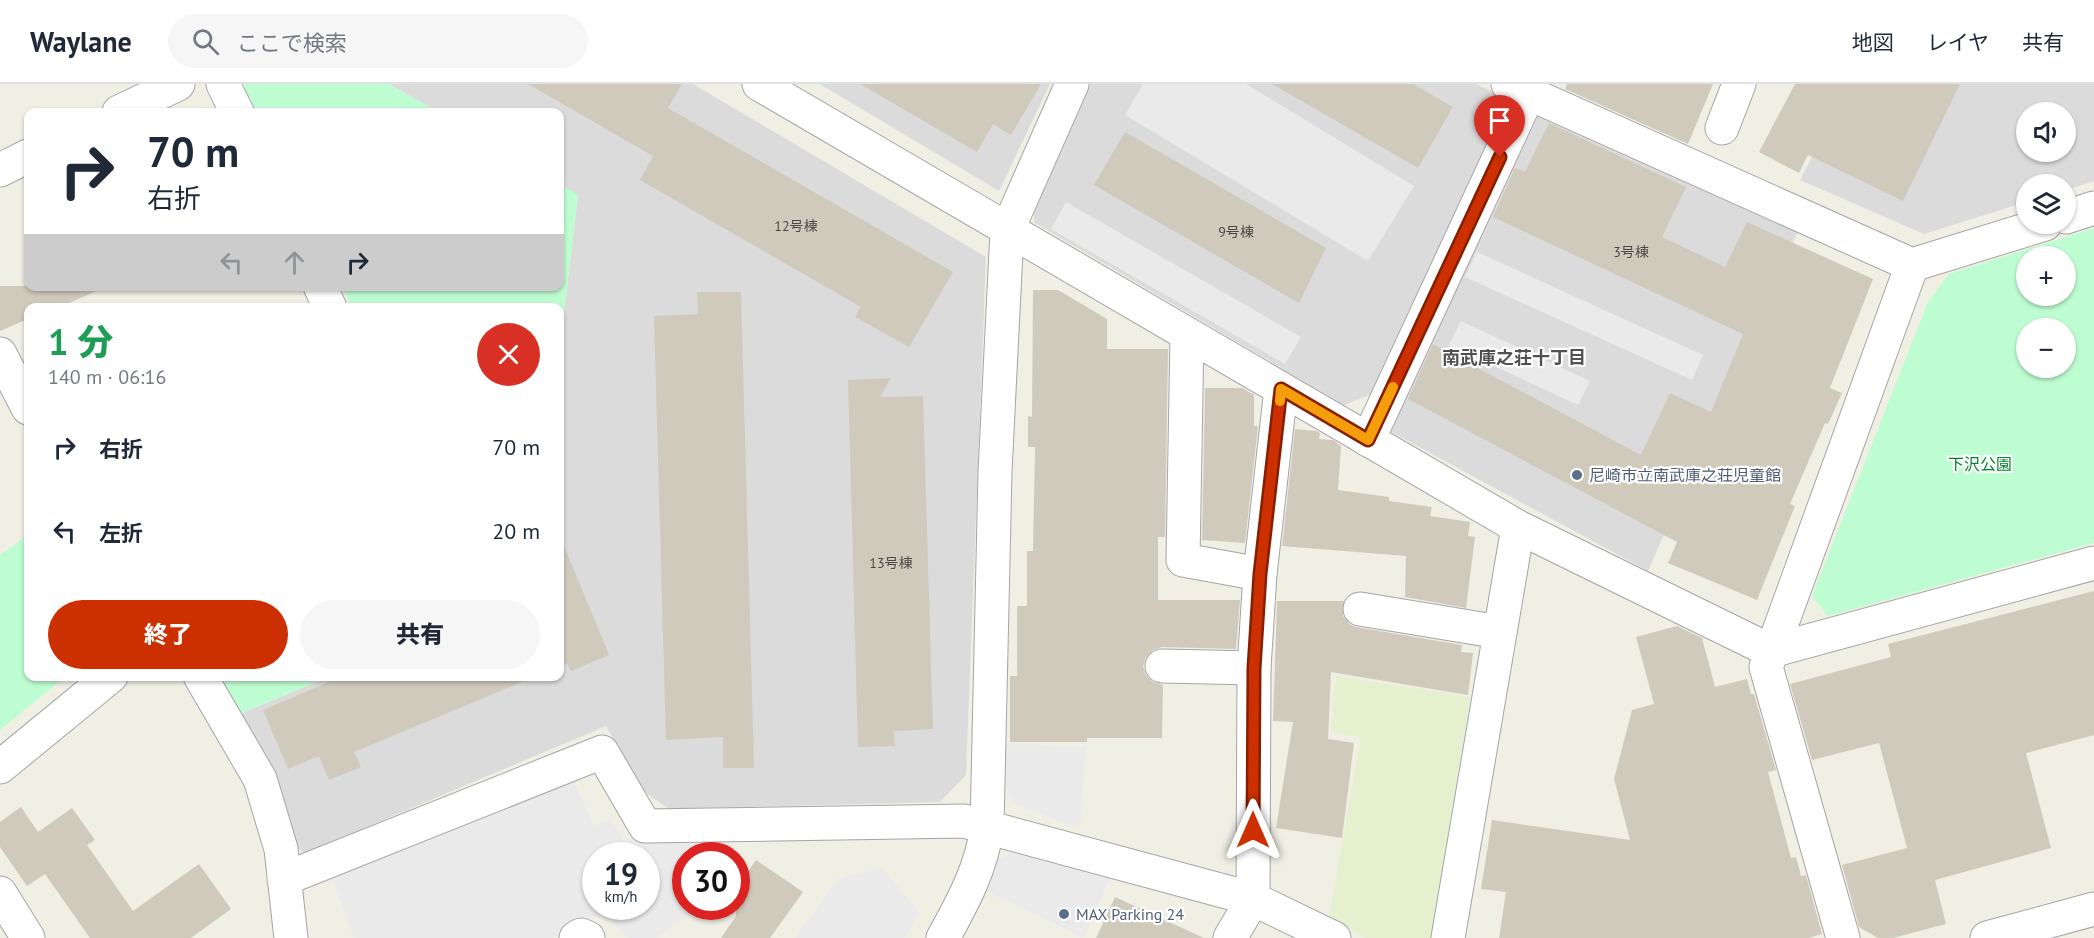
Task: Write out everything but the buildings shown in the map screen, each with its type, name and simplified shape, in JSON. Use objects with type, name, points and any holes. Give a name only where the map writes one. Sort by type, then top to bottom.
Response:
[{"type":"street","points":[[127,108],[178,84]]},
{"type":"street","points":[[223,84],[235,108]]},
{"type":"street","points":[[759,84],[1007,231],[1518,527],[1771,651],[2094,562]]},
{"type":"street","points":[[950,935],[984,853],[987,826],[995,483],[1007,231],[1072,84]]},
{"type":"street","points":[[1722,128],[1739,84]]},
{"type":"street","points":[[1368,440],[1519,89],[1912,265],[2016,233]]},
{"type":"street","points":[[0,170],[24,158]]},
{"type":"street","points":[[2076,214],[2094,208]]},
{"type":"street","points":[[1843,938],[1766,667],[1912,265]]},
{"type":"street","points":[[1187,335],[1184,560],[1260,574]]},
{"type":"street","points":[[0,354],[24,400]]},
{"type":"street","points":[[1230,938],[1253,899],[1254,668],[1260,574],[1281,389]]},
{"type":"street","points":[[1448,938],[1518,527]]},
{"type":"street","points":[[1360,609],[1500,632]]},
{"type":"street","points":[[1162,666],[1254,668]]},
{"type":"street","points":[[0,767],[105,681]]},
{"type":"street","points":[[203,681],[260,779],[281,849],[291,938]]},
{"type":"street","points":[[284,879],[602,753],[645,826],[964,821],[1253,899],[1334,938]]},
{"type":"street","points":[[0,893],[28,938]]},
{"type":"street","points":[[1987,938],[2094,909]]},
{"type":"street","points":[[576,938],[581,935],[588,938]]},
{"type":"shaded area","points":[[389,84],[693,84],[986,257],[966,775],[940,802],[669,809],[642,790],[606,726],[305,853],[295,847],[242,713],[318,681],[564,681],[564,313],[578,196],[564,187],[564,108],[431,108]]},
{"type":"shaded area","points":[[820,84],[1050,84],[999,191]]},
{"type":"shaded area","points":[[1090,84],[1476,84],[1495,93],[1502,115],[1372,394],[1344,405],[1035,223],[1032,206]]},
{"type":"shaded area","points":[[1143,84],[1246,84],[1414,186],[1368,261],[1125,115]]},
{"type":"shaded area","points":[[1850,84],[2094,84],[2094,181],[2076,187],[2076,174],[2016,174],[2016,205],[1924,234],[1800,180]]},
{"type":"shaded area","points":[[1541,112],[1799,229],[1648,571],[1384,428],[1525,122]]},
{"type":"shaded area","points":[[1066,202],[1301,337],[1285,364],[1051,229]]},
{"type":"shaded area","points":[[1477,252],[1703,355],[1692,380],[1465,277]]},
{"type":"shaded area","points":[[1461,321],[1590,381],[1578,405],[1449,345]]},
{"type":"shaded area","points":[[1002,745],[1086,747],[1080,829],[1014,803],[1001,782]]},
{"type":"shaded area","points":[[571,775],[594,826],[610,818],[623,839],[709,835],[709,842],[672,842],[672,920],[680,920],[656,938],[628,938],[610,920],[660,920],[660,842],[582,842],[582,920],[589,920],[553,938],[354,938],[331,874]]},
{"type":"shaded area","name":"MAX Parking 24","points":[[1019,850],[1110,877],[1084,938],[984,890],[996,861]]},
{"type":"shaded area","points":[[882,867],[920,914],[904,938],[795,938],[839,878]]},
{"type":"green space","points":[[245,84],[389,84],[431,108],[252,108],[244,93]]},
{"type":"green space","points":[[564,186],[578,195],[564,312],[564,303],[349,303],[345,291],[564,291]]},
{"type":"green space","name":"下沢公園","points":[[2094,228],[2094,543],[1828,616],[1812,596],[1928,302],[1949,274],[2016,253],[2016,306],[2076,306],[2076,246],[2037,246]]},
{"type":"green space","points":[[24,538],[24,681],[60,681],[0,730],[0,555]]},
{"type":"green space","points":[[1336,676],[1470,697],[1431,938],[1366,938],[1329,918],[1361,737],[1331,732]]},
{"type":"green space","points":[[222,681],[318,681],[242,713]]},
{"type":"slow traffic","points":[[1280,401],[1281,389],[1368,440],[1393,387]]},
{"type":"place","name":"尼崎市立南武庫之荘児童館","points":[[1577,475]]},
{"type":"place","name":"MAX Parking 24","points":[[1064,914]]},
{"type":"district","name":"南武庫之荘十丁目","points":[[1514,357]]},
{"type":"route","points":[[1253,830],[1254,668],[1260,574],[1281,389],[1368,440],[1500,157]]}]
